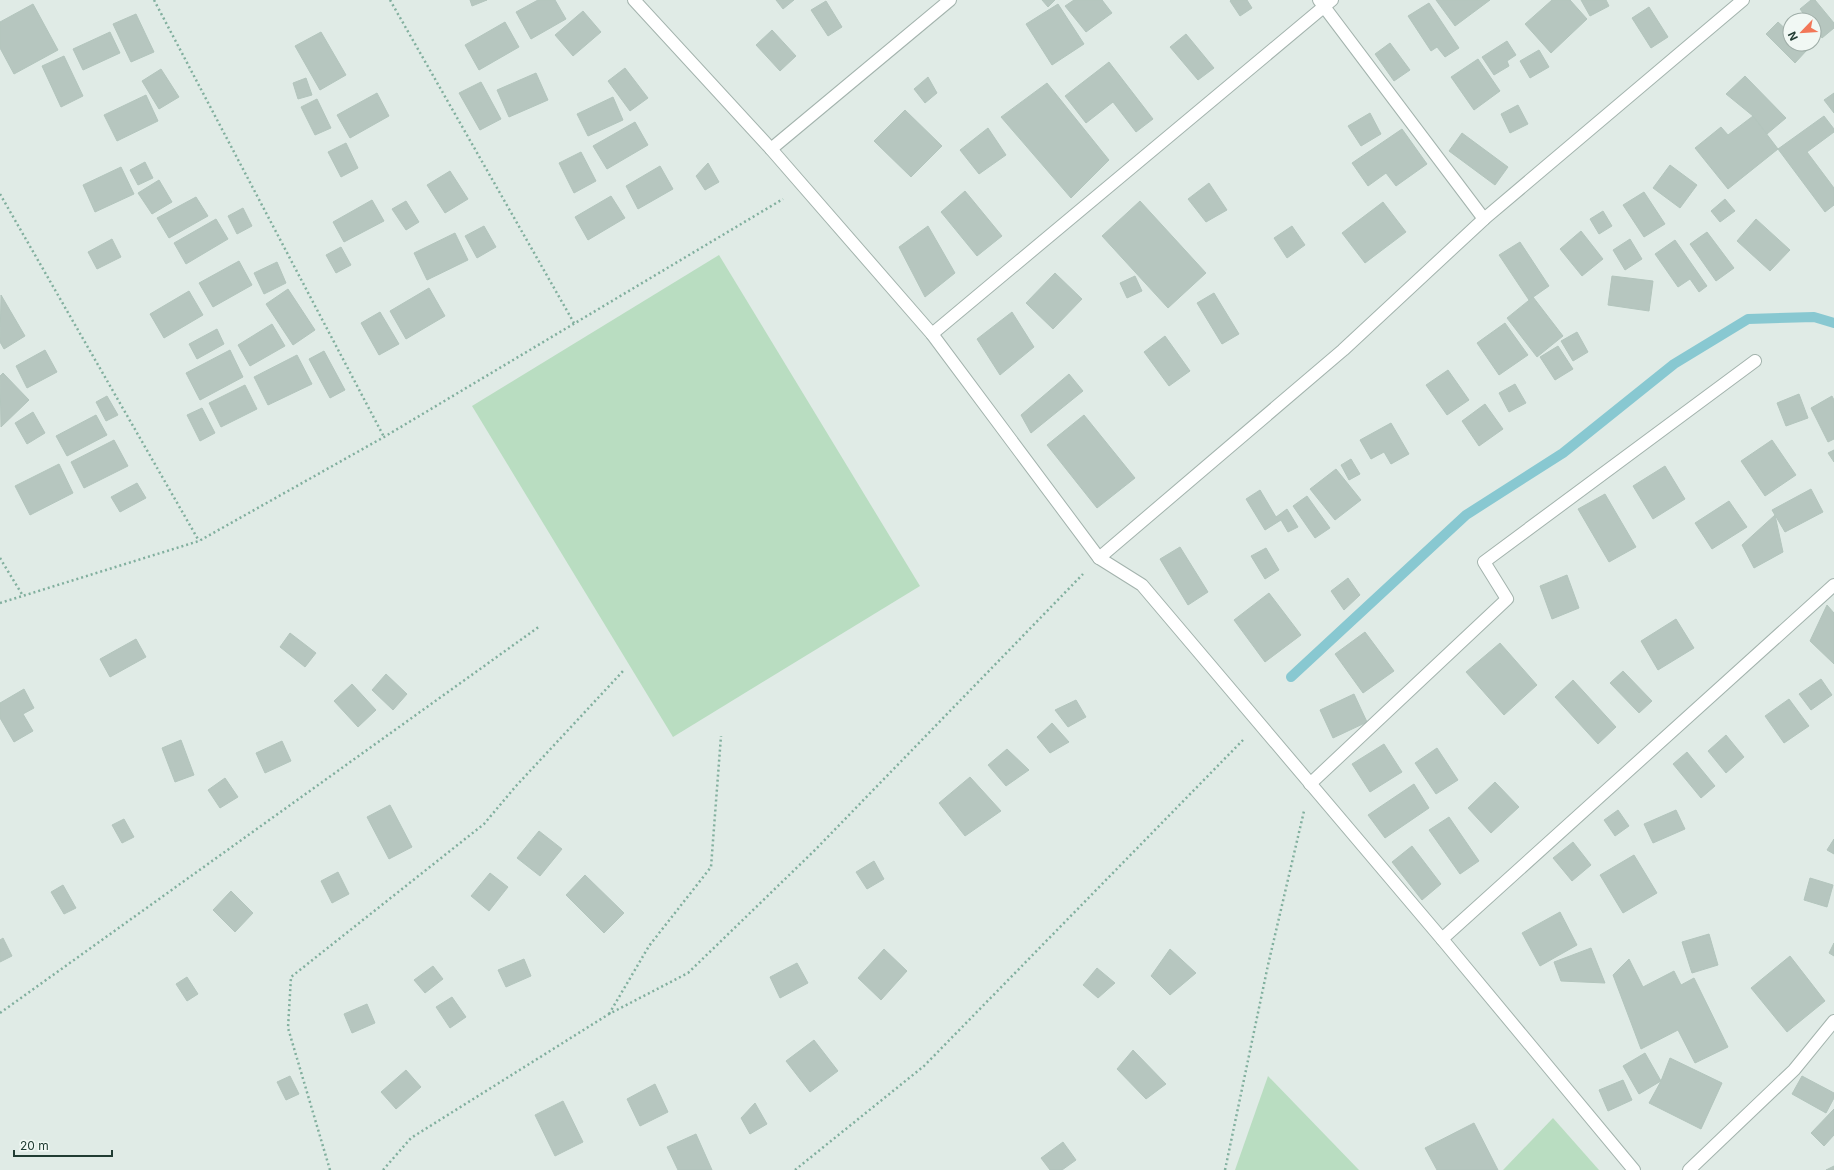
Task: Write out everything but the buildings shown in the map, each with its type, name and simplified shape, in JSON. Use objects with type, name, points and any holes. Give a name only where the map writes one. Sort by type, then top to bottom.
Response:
[{"type":"street","points":[[634,0],[771,149],[932,334],[1098,558],[1142,585],[1442,939],[1634,1170]]},
{"type":"street","points":[[771,149],[950,0]]},
{"type":"street","points":[[1098,558],[1343,350],[1484,219],[1743,0]]},
{"type":"street","points":[[932,334],[1325,2],[1484,219]]},
{"type":"street","points":[[1310,784],[1507,599],[1484,562],[1755,361]]},
{"type":"street","points":[[1442,939],[1834,585]]},
{"type":"street","points":[[1689,1170],[1794,1070],[1834,1021]]},
{"type":"path","points":[[154,0],[384,437]]},
{"type":"path","points":[[390,0],[574,323]]},
{"type":"path","points":[[0,603],[199,541],[384,437],[803,187]]},
{"type":"path","points":[[0,194],[199,541]]},
{"type":"path","points":[[0,558],[23,596]]},
{"type":"path","points":[[383,1170],[410,1138],[609,1014],[688,973],[815,850],[1098,558]]},
{"type":"path","points":[[0,1013],[540,626]]},
{"type":"path","points":[[330,1170],[288,1028],[291,977],[484,824],[516,786],[624,670]]},
{"type":"path","points":[[796,1170],[924,1066],[1259,724]]},
{"type":"path","points":[[609,1014],[649,946],[711,867],[721,736]]},
{"type":"path","points":[[1225,1170],[1268,965],[1310,784]]},
{"type":"green space","points":[[719,255],[920,586],[673,737],[472,406]]},
{"type":"green space","points":[[1268,1076],[1359,1170],[1235,1170]]},
{"type":"green space","points":[[1553,1118],[1599,1170],[1503,1170]]},
{"type":"waterway","points":[[1291,677],[1466,515],[1563,453],[1674,364],[1748,319],[1814,317],[1834,323]]}]
